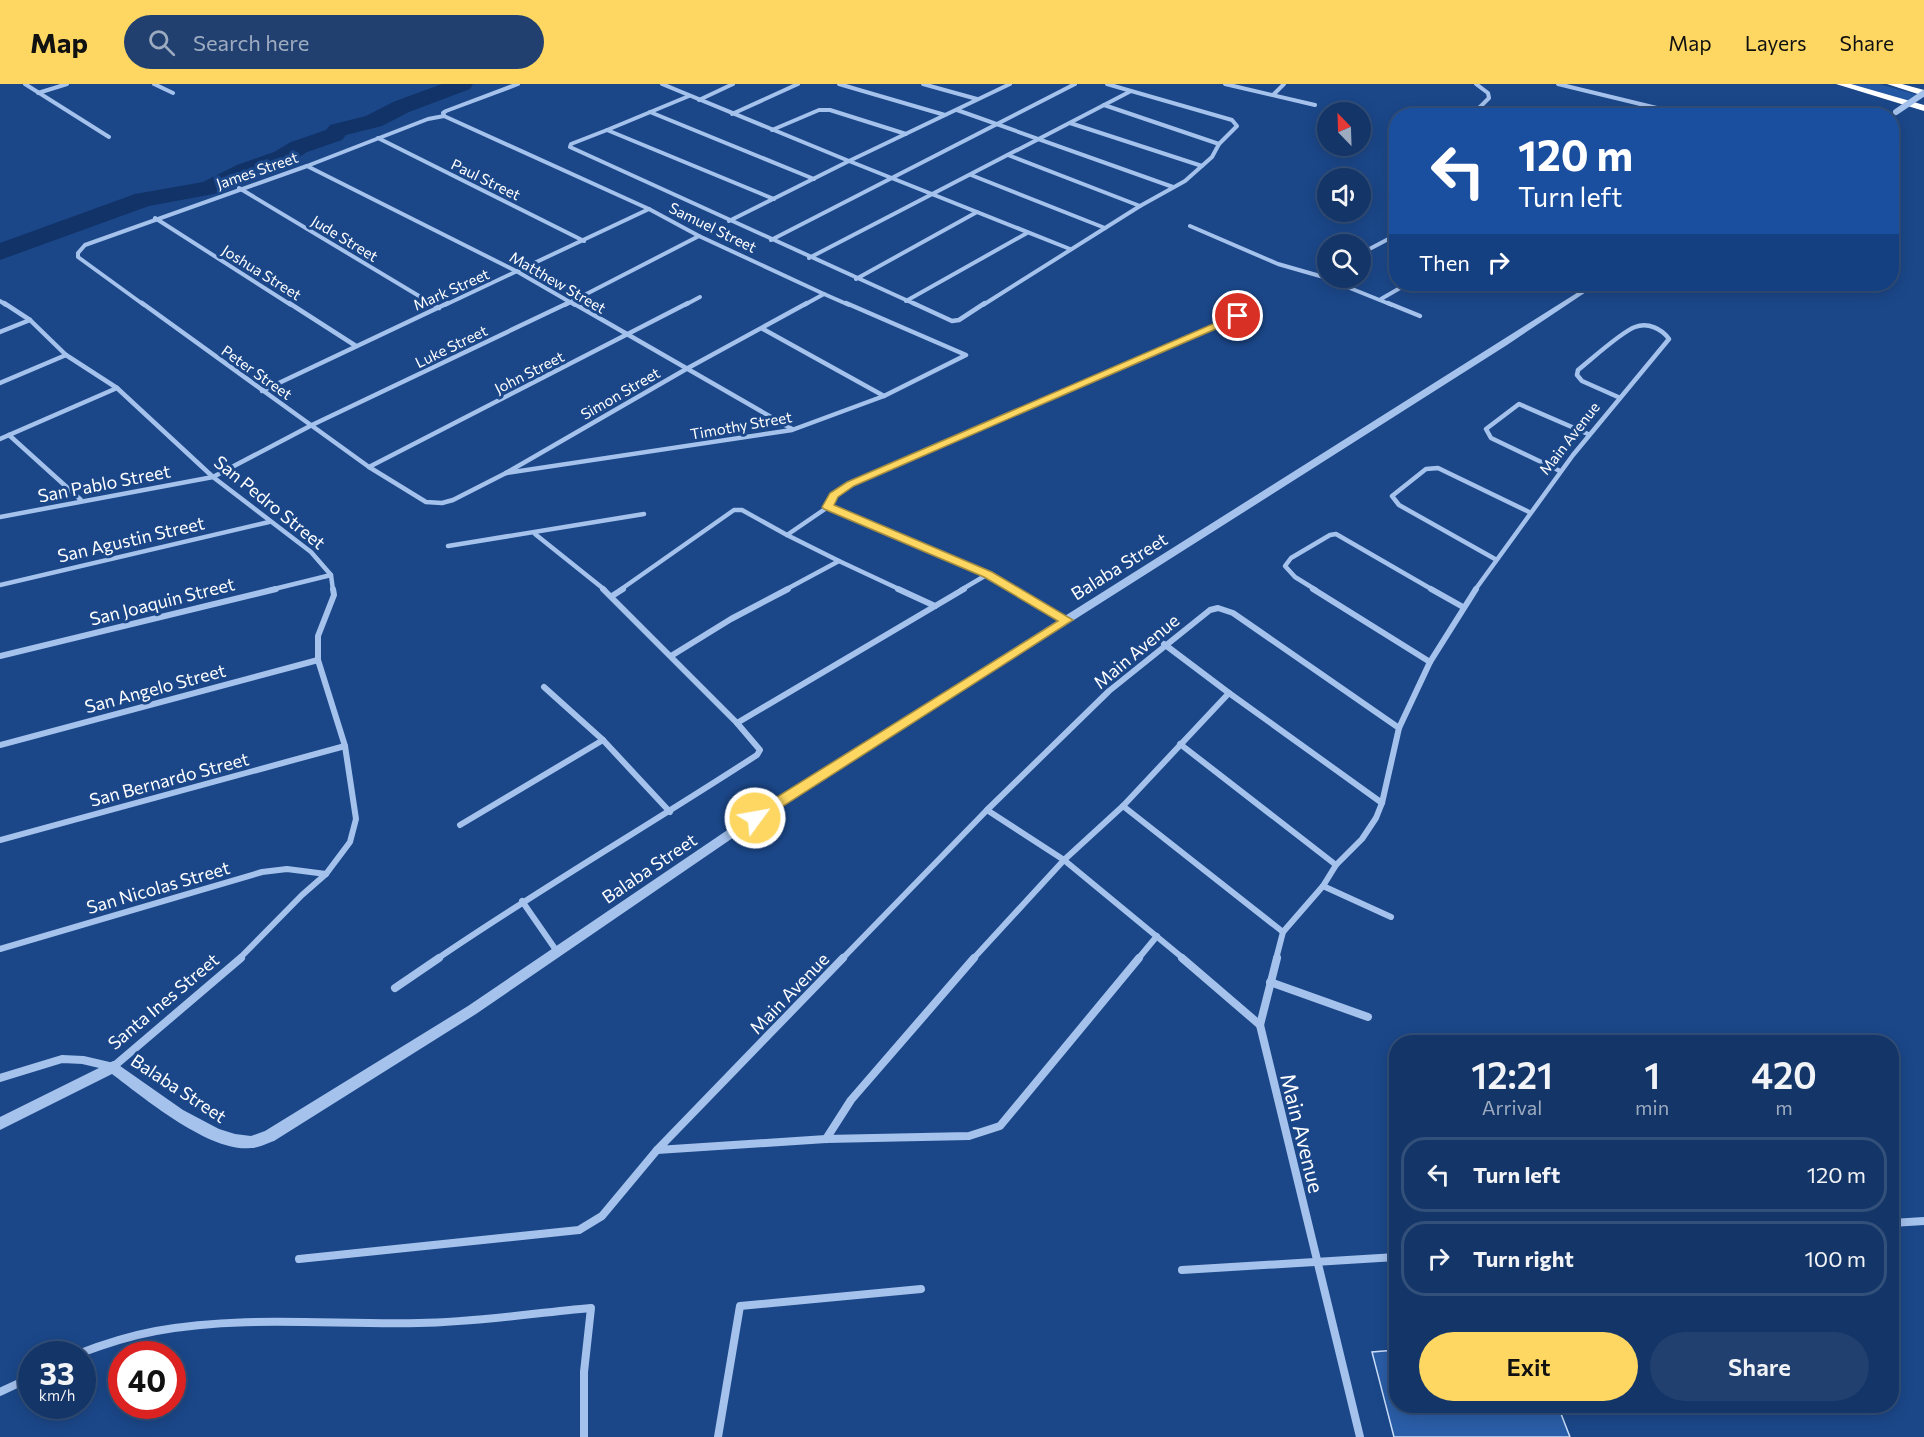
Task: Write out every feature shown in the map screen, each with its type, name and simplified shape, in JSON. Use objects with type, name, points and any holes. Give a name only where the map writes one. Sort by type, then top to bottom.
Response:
[{"type":"highway","points":[[1841,84],[1924,108]]},
{"type":"highway","points":[[1893,84],[1924,93]]},
{"type":"street","points":[[24,84],[109,138]]},
{"type":"street","points":[[38,93],[67,84]]},
{"type":"street","points":[[154,84],[172,93]]},
{"type":"street","name":"James Street","points":[[78,257],[81,248],[90,242],[444,116],[443,113],[446,111],[518,84]]},
{"type":"street","points":[[662,84],[1070,249]]},
{"type":"street","points":[[669,87],[676,84]]},
{"type":"street","points":[[699,100],[733,84]]},
{"type":"street","points":[[732,114],[798,84]]},
{"type":"street","points":[[839,84],[945,115]]},
{"type":"street","points":[[923,84],[977,99]]},
{"type":"street","points":[[729,221],[1010,84]]},
{"type":"street","points":[[771,240],[1075,84]]},
{"type":"street","points":[[689,96],[571,144],[570,147],[856,279],[944,318],[959,320],[1070,249],[1185,181],[1212,157],[1219,144],[1237,126],[1236,123],[1107,84]]},
{"type":"street","points":[[1225,84],[1315,105]]},
{"type":"street","points":[[1273,95],[1284,84]]},
{"type":"street","points":[[1476,84],[1488,93],[1489,98],[1478,108]]},
{"type":"street","points":[[1558,84],[1657,108]]},
{"type":"street","points":[[809,258],[1131,91]]},
{"type":"street","points":[[1899,110],[1924,93]]},
{"type":"street","points":[[1104,105],[1219,144]]},
{"type":"street","points":[[772,130],[819,110],[830,110],[906,134]]},
{"type":"street","points":[[957,110],[1173,187]]},
{"type":"street","points":[[650,112],[814,179]]},
{"type":"street","name":"Samuel Street","points":[[444,116],[649,209],[699,236],[824,294],[966,355]]},
{"type":"street","points":[[1070,123],[1202,166]]},
{"type":"street","points":[[607,130],[774,199]]},
{"type":"street","name":"Paul Street","points":[[378,138],[584,241]]},
{"type":"street","points":[[1008,156],[1140,206]]},
{"type":"street","name":"Matthew Street","points":[[307,166],[518,272],[568,303],[792,429]]},
{"type":"street","points":[[971,175],[1105,228]]},
{"type":"street","name":"Jude Street","points":[[239,189],[439,308]]},
{"type":"street","name":"Mark Street","points":[[262,391],[649,209]]},
{"type":"street","points":[[856,279],[977,212]]},
{"type":"street","name":"Joshua Street","points":[[155,218],[356,346]]},
{"type":"street","points":[[1190,226],[1278,264],[1317,275]]},
{"type":"street","points":[[906,301],[1027,233]]},
{"type":"street","name":"Luke Street","points":[[213,477],[312,425],[568,303],[699,236]]},
{"type":"street","points":[[1371,248],[1389,239]]},
{"type":"street","name":"Peter Street","points":[[78,257],[369,467],[426,502]]},
{"type":"street","points":[[1352,288],[1420,315]]},
{"type":"street","points":[[1381,299],[1395,291]]},
{"type":"street","name":"Balaba Street","points":[[113,1067],[198,1126],[225,1139],[250,1142],[269,1136],[558,952],[755,818],[1584,291]]},
{"type":"street","name":"Simon Street","points":[[426,502],[442,503],[453,500],[506,473],[687,368],[763,329],[824,294]]},
{"type":"street","name":"John Street","points":[[369,467],[700,297]]},
{"type":"street","name":"San Pedro Street","points":[[0,301],[30,320],[66,356],[86,366],[117,388],[213,477],[311,552],[332,575],[334,595],[318,636],[318,660],[345,746],[356,819],[350,842],[327,874]]},
{"type":"street","points":[[787,534],[828,507],[834,495],[850,484],[1251,310]]},
{"type":"street","points":[[0,332],[30,320]]},
{"type":"street","name":"Main Avenue","points":[[1360,1437],[1260,1025],[1270,982],[1283,932],[1323,886],[1336,865],[1362,839],[1376,818],[1382,803],[1399,728],[1430,662],[1463,607],[1495,559],[1588,434],[1668,339],[1665,333],[1644,325],[1634,327],[1578,370],[1577,375],[1582,381],[1618,397]]},
{"type":"street","points":[[763,329],[884,396]]},
{"type":"street","name":"Timothy Street","points":[[506,473],[792,429],[884,396],[966,355]]},
{"type":"street","points":[[0,383],[66,356]]},
{"type":"street","points":[[0,439],[117,388]]},
{"type":"street","points":[[1560,471],[1491,438],[1486,429],[1519,404],[1588,434]]},
{"type":"street","points":[[9,435],[81,500]]},
{"type":"street","points":[[1495,559],[1399,505],[1392,496],[1426,469],[1438,468],[1529,512]]},
{"type":"street","name":"San Pablo Street","points":[[0,517],[213,477]]},
{"type":"street","points":[[828,507],[988,574],[1067,620]]},
{"type":"street","points":[[612,596],[734,510],[742,510],[839,561],[935,606]]},
{"type":"street","points":[[448,546],[536,534],[644,514]]},
{"type":"street","name":"San Agustin Street","points":[[0,585],[269,522]]},
{"type":"street","points":[[395,988],[522,901],[670,812],[757,755],[760,750],[737,723],[612,596],[536,534]]},
{"type":"street","points":[[1430,662],[1287,570],[1285,566],[1291,558],[1330,535],[1336,534],[1345,537],[1463,607]]},
{"type":"street","points":[[671,656],[730,619],[839,561]]},
{"type":"street","points":[[737,723],[988,574]]},
{"type":"street","name":"San Joaquin Street","points":[[0,656],[332,575]]},
{"type":"street","name":"Main Avenue","points":[[299,1259],[579,1230],[602,1216],[657,1150],[987,810],[1108,691],[1164,644],[1210,610],[1226,609],[1399,728]]},
{"type":"street","points":[[1164,644],[1382,803]]},
{"type":"street","name":"San Angelo Street","points":[[0,745],[318,660]]},
{"type":"street","points":[[544,687],[603,740],[670,812]]},
{"type":"street","points":[[826,1140],[851,1100],[938,997],[1064,860],[1123,806],[1229,693]]},
{"type":"street","points":[[460,825],[603,740]]},
{"type":"street","points":[[1180,744],[1336,865]]},
{"type":"street","name":"San Bernardo Street","points":[[0,840],[345,746]]},
{"type":"street","points":[[1123,806],[1283,932]]},
{"type":"street","points":[[987,810],[1064,860],[1260,1025]]},
{"type":"street","name":"San Nicolas Street","points":[[0,949],[262,872],[287,869],[327,874]]},
{"type":"street","name":"Santa Ines Street","points":[[0,1124],[113,1067],[233,966],[302,895],[327,874]]},
{"type":"street","points":[[1323,886],[1391,918]]},
{"type":"street","points":[[522,901],[558,952]]},
{"type":"street","points":[[657,1150],[826,1140],[969,1136],[984,1133],[1000,1126],[1157,936]]},
{"type":"street","points":[[1270,982],[1368,1017]]},
{"type":"street","points":[[0,1078],[62,1059],[83,1060],[113,1067]]},
{"type":"street","points":[[1899,1223],[1924,1221]]},
{"type":"street","points":[[1182,1270],[1389,1257]]},
{"type":"street","points":[[718,1437],[740,1306],[921,1288]]},
{"type":"street","points":[[96,1345],[140,1333],[178,1327],[252,1323],[422,1323],[591,1308],[584,1360],[582,1402],[584,1437]]},
{"type":"street","points":[[0,1392],[18,1384]]},
{"type":"shaded area","points":[[1845,84],[1879,84],[1921,96],[1911,103]]},
{"type":"building","points":[[1389,1351],[1389,1413],[1561,1413],[1570,1437],[1394,1437],[1372,1352]]},
{"type":"waterway","points":[[0,252],[144,199],[210,188],[246,170],[283,157],[299,147],[334,135],[338,130],[374,121],[401,107],[462,84]]},
{"type":"route","points":[[755,818],[1067,620],[988,574],[828,507],[834,495],[850,484],[1238,316]]}]
